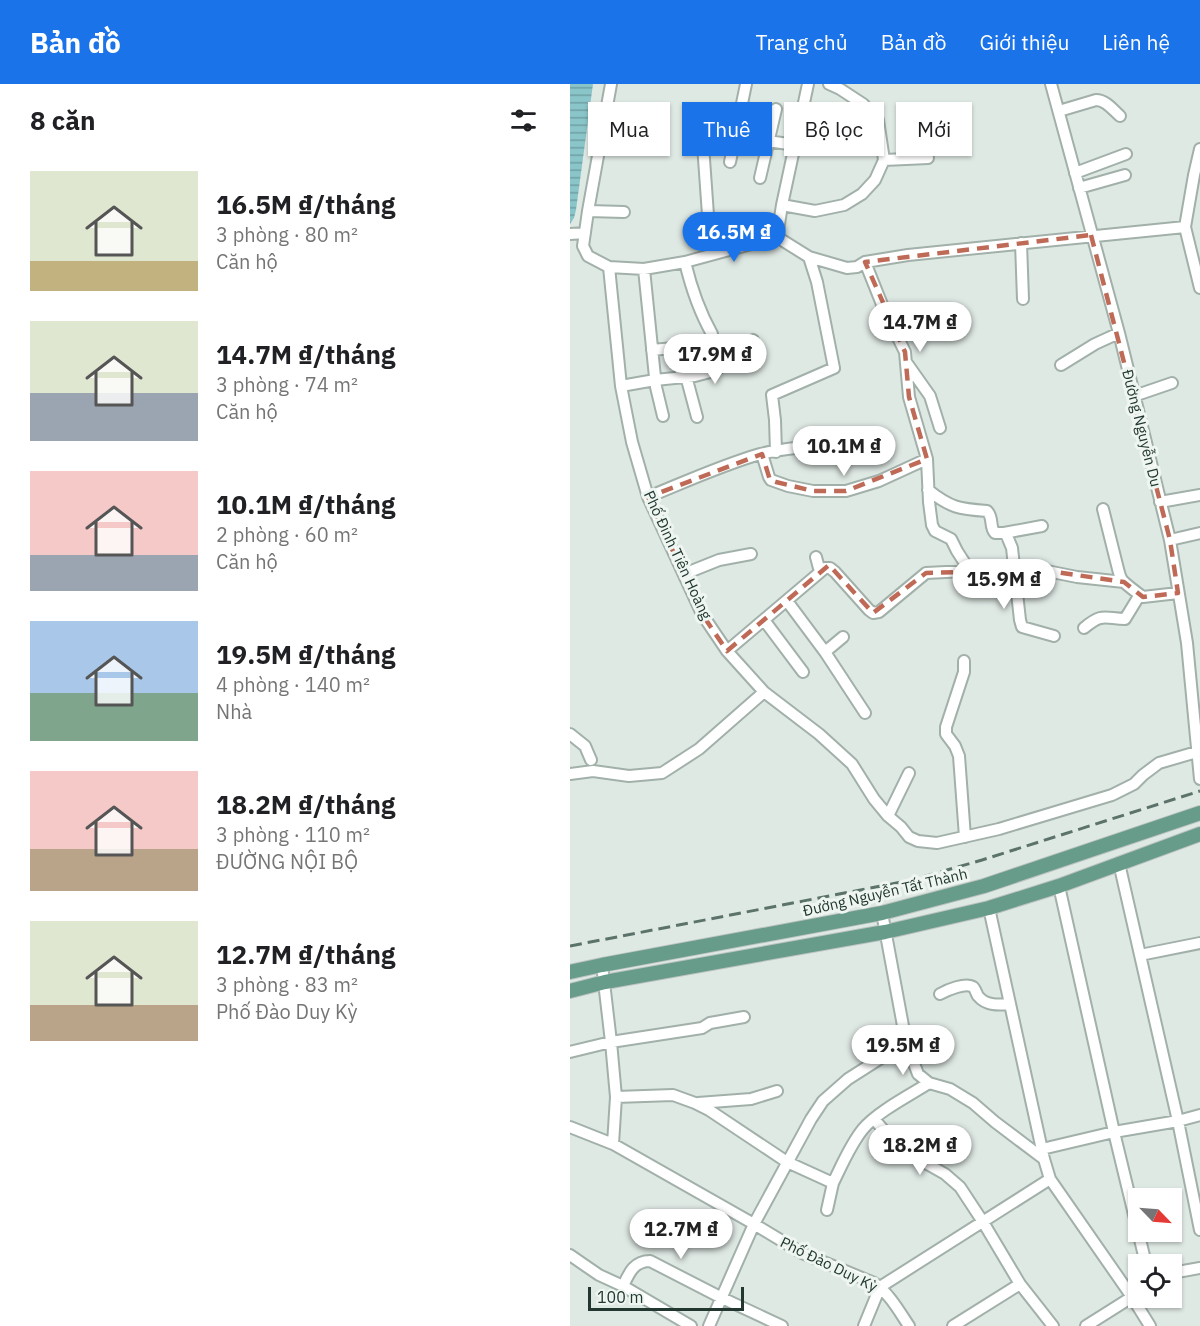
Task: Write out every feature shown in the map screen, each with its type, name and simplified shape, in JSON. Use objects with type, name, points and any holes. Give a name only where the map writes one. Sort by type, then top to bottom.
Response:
[{"type":"main road","name":"Đường Nguyễn Tất Thành","points":[[570,972],[882,912],[984,886],[1200,813]]},
{"type":"main road","points":[[570,991],[604,982],[885,932],[989,908],[1058,886],[1200,834]]},
{"type":"main road","points":[[1051,863],[1058,886]]},
{"type":"street","points":[[611,84],[583,246],[588,256],[609,267],[644,269],[685,262],[777,237],[809,257],[847,268],[857,267],[865,262],[908,255],[1185,227]]},
{"type":"street","points":[[730,162],[746,84]]},
{"type":"street","points":[[804,102],[808,84]]},
{"type":"street","points":[[782,205],[815,212],[844,205],[862,194],[875,180],[884,160],[878,120],[863,104],[829,84]]},
{"type":"street","name":"Đường Nguyễn Du","points":[[1051,84],[1119,333],[1170,540],[1187,643],[1200,779]]},
{"type":"street","points":[[1059,111],[1101,100],[1120,116]]},
{"type":"street","points":[[772,125],[776,109]]},
{"type":"street","points":[[1200,149],[1185,227],[1200,288]]},
{"type":"street","points":[[1075,173],[1126,154]]},
{"type":"street","points":[[704,156],[709,229],[712,235],[735,242],[736,248]]},
{"type":"street","points":[[760,178],[765,156]]},
{"type":"street","points":[[777,237],[793,156]]},
{"type":"street","points":[[884,160],[928,158]]},
{"type":"street","points":[[1079,188],[1125,175]]},
{"type":"street","points":[[588,211],[624,212]]},
{"type":"street","points":[[570,234],[585,233]]},
{"type":"street","points":[[1021,243],[1023,299]]},
{"type":"street","points":[[776,452],[776,420],[772,395],[834,368],[817,282],[809,257]]},
{"type":"street","points":[[685,262],[703,318],[712,334]]},
{"type":"street","points":[[865,262],[883,307],[905,352],[909,397],[927,459],[932,525],[935,531],[951,539],[966,565]]},
{"type":"street","name":"Phố Đinh Tiên Hoàng","points":[[609,267],[621,386],[632,442],[648,497],[702,614],[727,651],[765,692],[819,734],[852,764],[874,800],[909,837],[918,842],[937,843],[999,829],[1112,795],[1134,784],[1159,763],[1198,752]]},
{"type":"street","points":[[644,269],[655,380],[663,416]]},
{"type":"street","points":[[1061,365],[1095,344],[1119,333]]},
{"type":"street","points":[[621,386],[695,376],[714,371],[732,359],[753,340]]},
{"type":"street","points":[[652,350],[674,348],[697,417]]},
{"type":"street","points":[[906,361],[930,396],[940,428]]},
{"type":"street","points":[[1134,396],[1172,383]]},
{"type":"street","points":[[648,497],[713,470],[762,454],[847,443]]},
{"type":"street","points":[[762,454],[771,480],[813,491],[846,491],[879,481],[927,459]]},
{"type":"street","points":[[928,490],[950,506],[987,512],[992,519],[995,533],[1042,525]]},
{"type":"street","points":[[1160,502],[1200,495]]},
{"type":"street","points":[[1103,510],[1120,577],[1139,596]]},
{"type":"street","points":[[1004,533],[1012,548],[1022,627],[1054,636]]},
{"type":"street","points":[[1170,540],[1200,533]]},
{"type":"street","points":[[684,574],[719,560],[751,554]]},
{"type":"street","points":[[816,557],[820,572]]},
{"type":"street","points":[[727,651],[825,568],[830,568],[873,613],[888,606],[926,573],[1042,570],[1077,577],[1124,582]]},
{"type":"street","points":[[1139,596],[1178,593]]},
{"type":"street","points":[[1084,628],[1103,616],[1125,620],[1139,596]]},
{"type":"street","points":[[787,601],[825,652],[865,713]]},
{"type":"street","points":[[764,620],[803,672]]},
{"type":"street","points":[[825,652],[843,637]]},
{"type":"street","points":[[964,661],[964,672],[946,727],[946,734],[959,756],[965,837]]},
{"type":"street","points":[[570,774],[593,771],[629,776],[662,773],[699,749],[765,692]]},
{"type":"street","points":[[570,734],[585,746],[591,760]]},
{"type":"street","points":[[888,816],[909,773]]},
{"type":"street","points":[[1119,864],[1178,1121],[1200,1230]]},
{"type":"street","points":[[1058,886],[1144,1254]]},
{"type":"street","points":[[989,908],[1050,1179],[1128,1291]]},
{"type":"street","points":[[882,912],[906,1042],[918,1074],[929,1083],[950,1089],[973,1103],[995,1122],[1043,1154]]},
{"type":"street","points":[[1140,955],[1200,943]]},
{"type":"street","points":[[602,965],[616,1096],[613,1144]]},
{"type":"street","points":[[940,994],[962,986],[972,986],[977,995],[990,1003],[1010,1004]]},
{"type":"street","points":[[570,1052],[612,1042],[702,1028],[710,1023],[744,1017]]},
{"type":"street","points":[[709,1326],[754,1224],[823,1101],[848,1079],[906,1042]]},
{"type":"street","points":[[827,1210],[833,1183],[853,1142],[864,1127],[929,1083]]},
{"type":"street","points":[[695,1103],[751,1100],[777,1091]]},
{"type":"street","points":[[616,1096],[673,1095],[695,1103],[787,1162],[833,1183]]},
{"type":"street","points":[[1043,1154],[1114,1132],[1200,1115]]},
{"type":"street","points":[[874,1119],[899,1148],[945,1174],[960,1187],[1020,1284],[1051,1323]]},
{"type":"street","name":"Phố Đào Duy Kỳ","points":[[570,1127],[613,1144],[802,1253],[873,1282],[880,1287],[909,1326]]},
{"type":"street","points":[[864,1326],[880,1287],[1050,1179]]},
{"type":"street","points":[[570,1255],[599,1275],[623,1286],[691,1326]]},
{"type":"street","points":[[623,1286],[629,1272],[636,1264],[650,1261],[782,1326]]},
{"type":"street","points":[[1182,1271],[1200,1268]]},
{"type":"street","points":[[953,1326],[1020,1284]]},
{"type":"street","points":[[1086,1326],[1128,1300]]},
{"type":"street","points":[[1139,1308],[1150,1326]]},
{"type":"highlighted area","points":[[1091,235],[1170,540],[1178,593],[1143,597],[1124,582],[1042,570],[926,573],[873,613],[829,565],[727,651],[702,614],[648,497],[762,454],[770,480],[813,491],[846,491],[927,459],[909,397],[905,352],[865,262]]},
{"type":"water","points":[[570,84],[593,84],[591,102],[588,102],[588,121],[576,210],[570,224]]},
{"type":"railway","points":[[570,946],[912,880],[1200,791]]}]
